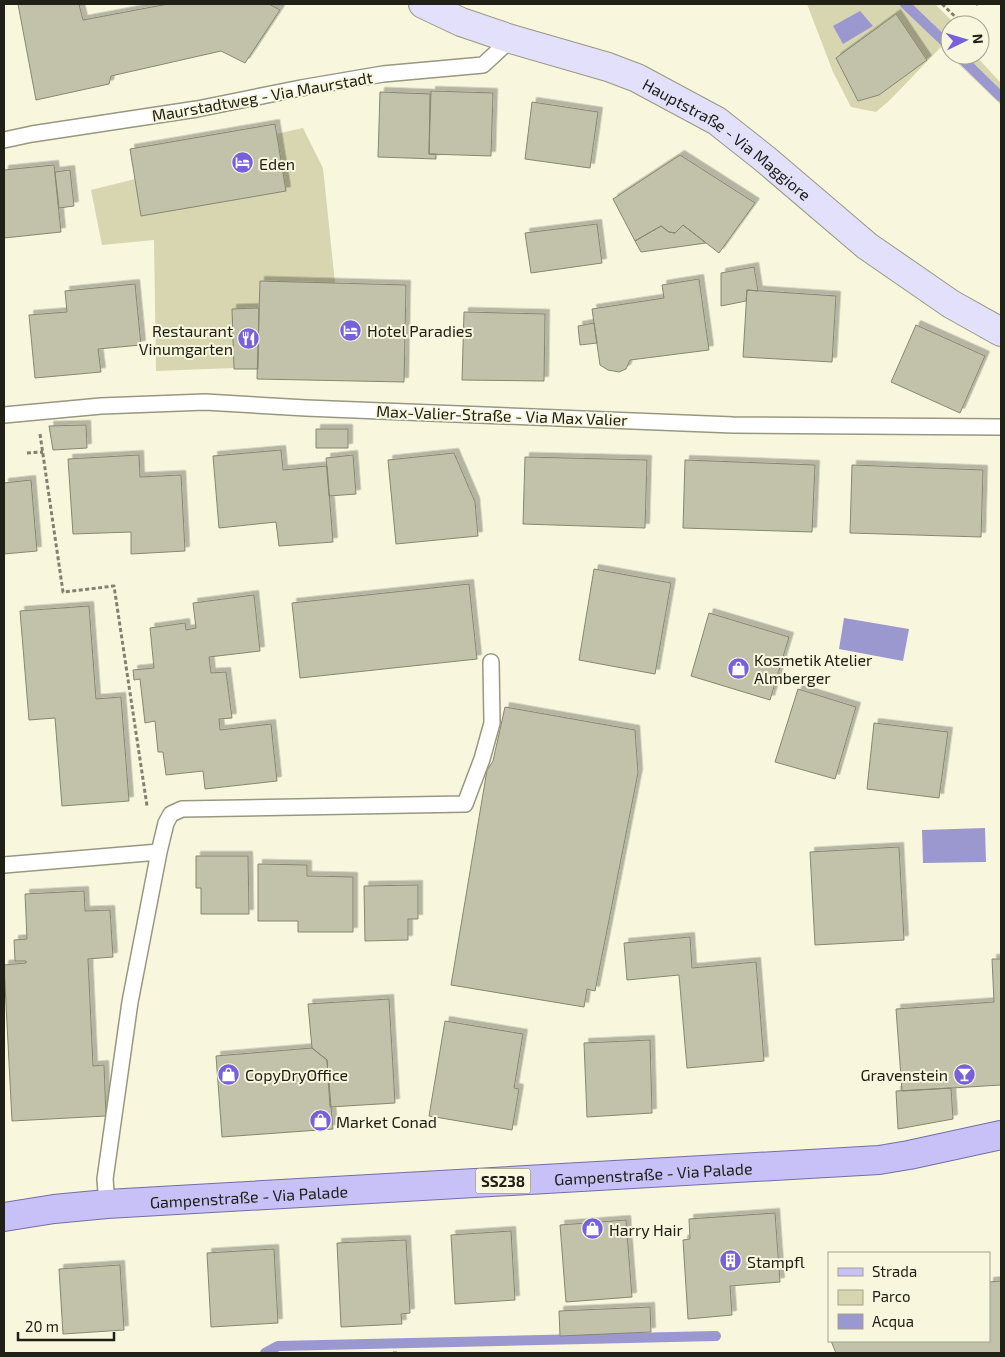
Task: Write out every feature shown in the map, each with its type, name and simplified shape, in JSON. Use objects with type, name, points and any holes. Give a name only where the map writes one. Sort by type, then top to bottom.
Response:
[{"type":"main road","name":"Gampenstraße - Via Palade","points":[[4,1217],[107,1204],[879,1160],[1001,1135]]},
{"type":"street","name":"Hauptstraße - Via Maggiore","points":[[423,4],[461,22],[511,39],[608,67],[637,78],[717,121],[765,159],[867,246],[951,304],[1001,332]]},
{"type":"lane","name":"Maurstadtweg - Via Maurstadt","points":[[4,140],[197,109],[383,74],[483,65],[511,39]]},
{"type":"lane","name":"Max-Valier-Straße - Via Max Valier","points":[[4,415],[101,406],[206,402],[306,408],[734,425],[1001,427]]},
{"type":"lane","points":[[107,1204],[105,1179],[130,1002],[158,852],[166,823],[172,814],[182,809],[464,804],[482,759],[492,723],[492,662]]},
{"type":"lane","points":[[4,865],[158,852]]},
{"type":"path","points":[[942,4],[954,15]]},
{"type":"path","points":[[40,429],[63,592],[114,586],[147,807],[166,823]]},
{"type":"path","points":[[27,452],[43,452]]},
{"type":"path","points":[[393,1353],[398,1352]]},
{"type":"green space","points":[[807,4],[935,4],[946,15],[940,15],[940,48],[876,112],[851,107],[833,72]]},
{"type":"green space","points":[[960,65],[984,65],[1001,83],[1001,105]]},
{"type":"green space","points":[[303,128],[323,168],[335,283],[260,281],[259,308],[233,309],[234,368],[156,371],[154,240],[102,245],[91,190],[135,179],[141,216],[285,191],[276,134]]},
{"type":"water","points":[[860,11],[873,26],[843,44],[833,26]]},
{"type":"water","points":[[844,618],[909,629],[903,661],[839,649]]},
{"type":"water","points":[[985,828],[986,862],[923,863],[922,830]]},
{"type":"building","points":[[18,4],[79,4],[83,20],[168,4],[269,4],[280,10],[245,63],[221,51],[111,76],[109,84],[36,100]]},
{"type":"building","points":[[896,14],[927,60],[879,95],[858,101],[836,58]]},
{"type":"building","points":[[431,91],[493,93],[491,156],[429,154]]},
{"type":"building","points":[[380,92],[430,94],[429,154],[436,154],[436,159],[378,157]]},
{"type":"building","points":[[532,102],[598,112],[590,168],[525,159]]},
{"type":"building","points":[[275,124],[286,191],[141,216],[130,149]]},
{"type":"building","points":[[680,155],[755,203],[719,253],[683,225],[675,233],[669,232],[661,226],[635,241],[613,199]]},
{"type":"building","points":[[54,165],[61,232],[4,238],[4,170]]},
{"type":"building","points":[[70,170],[74,206],[59,208],[55,172]]},
{"type":"building","points":[[597,224],[602,263],[531,273],[525,233]]},
{"type":"building","points":[[683,225],[706,243],[641,252],[635,241],[661,226],[669,232],[675,233]]},
{"type":"building","points":[[754,267],[758,291],[747,290],[746,301],[721,306],[721,273]]},
{"type":"building","points":[[699,279],[709,350],[630,360],[626,369],[619,372],[608,370],[600,365],[592,309],[664,298],[662,285]]},
{"type":"building","points":[[260,281],[406,285],[404,382],[257,379]]},
{"type":"building","points":[[135,284],[141,345],[98,349],[101,372],[35,378],[29,315],[67,312],[65,291]]},
{"type":"building","points":[[747,290],[836,296],[832,362],[743,357]]},
{"type":"building","points":[[259,308],[258,369],[234,369],[232,309]]},
{"type":"building","points":[[464,312],[545,314],[544,381],[462,380]]},
{"type":"building","points":[[594,323],[597,343],[580,345],[578,326]]},
{"type":"building","points":[[916,325],[985,356],[960,413],[891,382]]},
{"type":"building","points":[[86,425],[87,448],[53,450],[49,426]]},
{"type":"building","points":[[316,429],[348,429],[348,448],[316,448]]},
{"type":"building","points":[[281,450],[283,470],[327,466],[333,542],[279,546],[276,522],[219,528],[213,456]]},
{"type":"building","points":[[454,453],[475,502],[478,536],[396,544],[388,460]]},
{"type":"building","points":[[139,455],[140,477],[181,475],[185,551],[131,554],[131,532],[73,534],[68,459]]},
{"type":"building","points":[[353,455],[356,494],[329,496],[326,458]]},
{"type":"building","points":[[525,457],[647,460],[645,528],[523,524]]},
{"type":"building","points":[[685,460],[815,465],[812,532],[683,528]]},
{"type":"building","points":[[852,465],[983,470],[981,537],[850,533]]},
{"type":"building","points":[[31,480],[37,551],[4,554],[4,483]]},
{"type":"building","points":[[594,569],[671,583],[655,674],[579,660]]},
{"type":"building","points":[[469,584],[477,659],[300,678],[292,603]]},
{"type":"building","points":[[254,595],[260,651],[209,657],[211,673],[226,672],[232,718],[219,719],[220,730],[271,724],[277,781],[205,789],[203,771],[166,775],[163,752],[158,752],[155,721],[145,723],[140,679],[134,680],[133,670],[154,668],[150,628],[185,623],[186,630],[196,628],[193,603]]},
{"type":"building","points":[[89,606],[96,699],[121,697],[129,801],[62,806],[55,718],[29,720],[20,611]]},
{"type":"building","points":[[709,613],[789,637],[770,700],[691,676]]},
{"type":"building","points":[[798,689],[856,707],[835,779],[775,762]]},
{"type":"building","points":[[505,707],[635,730],[638,773],[595,991],[587,989],[584,1007],[451,985],[487,770],[493,761]]},
{"type":"building","points":[[874,723],[948,732],[939,798],[867,789]]},
{"type":"building","points":[[899,847],[904,940],[815,945],[810,852]]},
{"type":"building","points":[[196,856],[248,856],[249,914],[201,914],[201,888],[196,888]]},
{"type":"building","points":[[258,864],[307,865],[307,876],[353,877],[353,932],[298,932],[298,921],[258,921]]},
{"type":"building","points":[[418,885],[418,919],[408,919],[408,940],[365,941],[364,886]]},
{"type":"building","points":[[84,891],[85,911],[110,910],[113,957],[88,959],[93,1066],[104,1065],[106,1116],[12,1121],[4,965],[26,963],[26,961],[15,961],[14,940],[27,939],[25,894]]},
{"type":"building","points":[[690,937],[692,968],[756,962],[764,1061],[687,1068],[679,975],[627,980],[624,943]]},
{"type":"building","points":[[992,959],[1001,959],[1001,1085],[902,1091],[896,1009],[994,1002]]},
{"type":"building","points":[[389,999],[395,1103],[330,1107],[327,1060],[312,1048],[308,1004]]},
{"type":"building","points":[[445,1021],[523,1034],[514,1088],[519,1089],[512,1130],[429,1116]]},
{"type":"building","points":[[650,1040],[652,1113],[587,1117],[584,1043]]},
{"type":"building","points":[[312,1048],[327,1060],[333,1129],[222,1137],[216,1056]]},
{"type":"building","points":[[951,1088],[953,1119],[898,1129],[896,1091]]},
{"type":"building","name":"Stampfl","points":[[775,1213],[780,1282],[730,1286],[732,1315],[688,1319],[683,1240],[690,1239],[689,1219]]},
{"type":"building","points":[[626,1220],[632,1297],[566,1302],[560,1225]]},
{"type":"building","points":[[511,1231],[515,1300],[455,1304],[451,1235]]},
{"type":"building","points":[[406,1240],[410,1313],[401,1314],[402,1324],[341,1327],[337,1243]]},
{"type":"building","points":[[274,1249],[278,1323],[211,1327],[207,1253]]},
{"type":"building","points":[[120,1265],[124,1330],[63,1334],[59,1269]]},
{"type":"building","points":[[1001,1281],[1001,1353],[836,1353],[831,1342],[990,1342],[990,1282]]},
{"type":"building","points":[[650,1307],[651,1332],[560,1336],[559,1311]]},
{"type":"waterway","points":[[905,4],[940,37]]},
{"type":"waterway","points":[[968,65],[1001,97]]},
{"type":"waterway","points":[[265,1353],[278,1346],[716,1336]]},
{"type":"place","name":"Eden","points":[[243,163]]},
{"type":"place","name":"Hotel Paradies","points":[[351,330]]},
{"type":"place","name":"Restaurant Vinumgarten","points":[[249,339]]},
{"type":"place","name":"Kosmetik Atelier Almberger","points":[[738,668]]},
{"type":"place","name":"CopyDryOffice","points":[[229,1074]]},
{"type":"place","name":"Gravenstein","points":[[964,1074]]},
{"type":"place","name":"Market Conad","points":[[320,1121]]},
{"type":"place","name":"Harry Hair","points":[[593,1229]]},
{"type":"place","name":"Stampfl","points":[[731,1261]]}]
